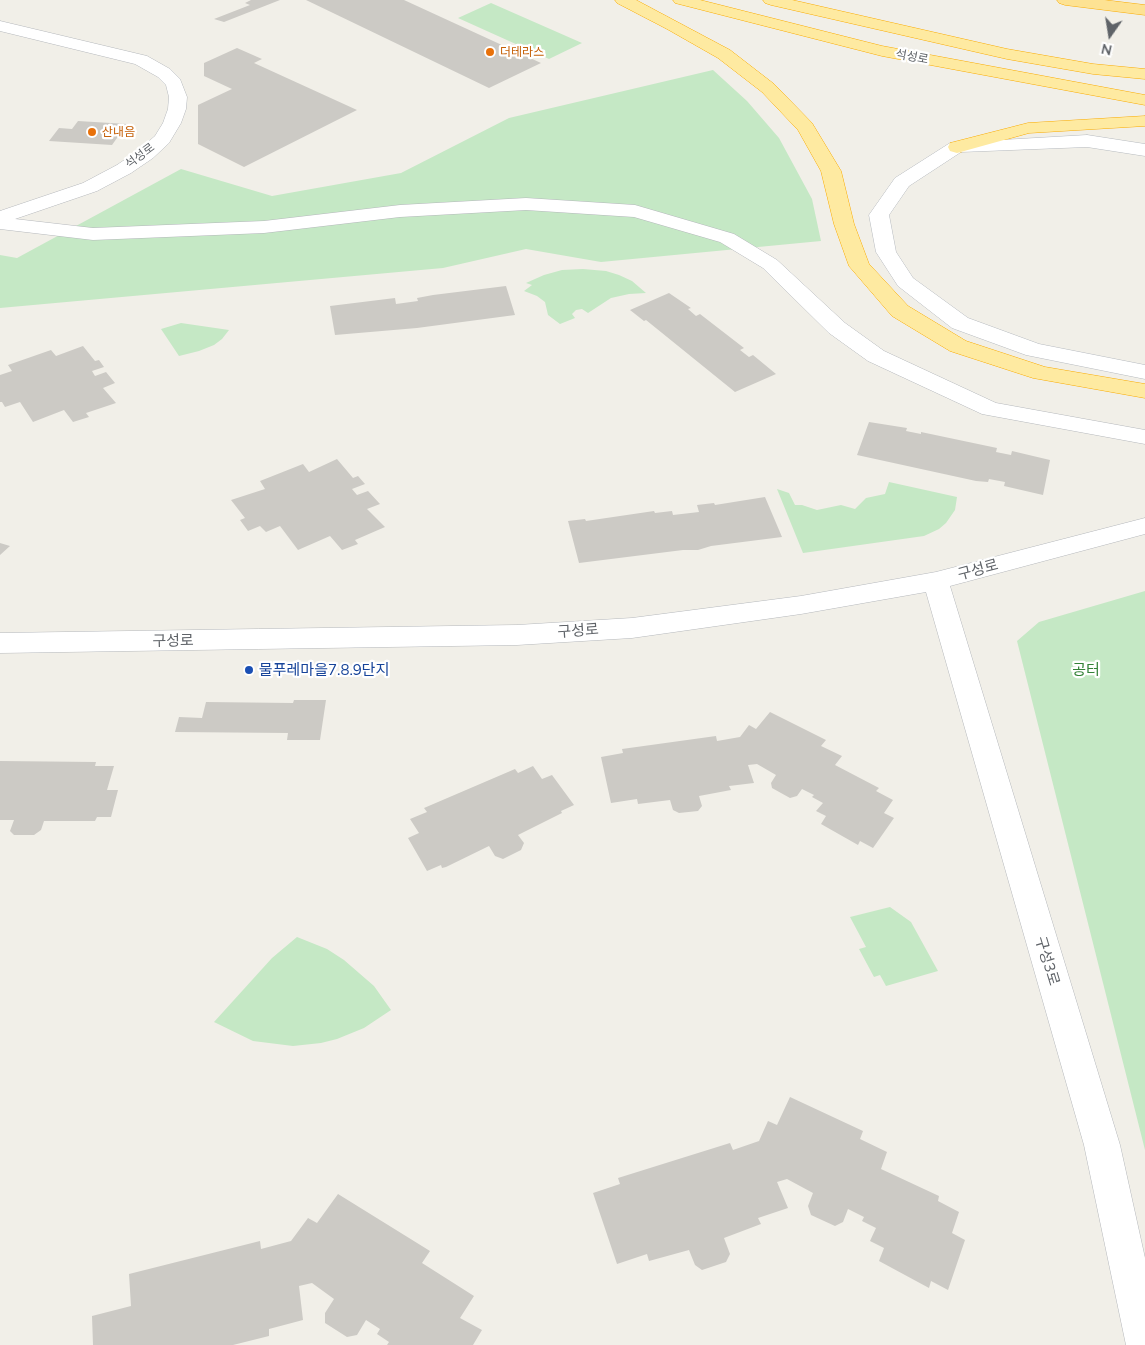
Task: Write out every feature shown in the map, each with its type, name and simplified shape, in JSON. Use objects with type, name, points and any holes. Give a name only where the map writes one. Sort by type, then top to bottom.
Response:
[{"type":"highway","points":[[623,0],[673,25],[724,54],[768,88],[806,128],[831,171],[844,224],[859,266],[900,311],[958,346],[1041,373],[1145,391]]},
{"type":"highway","name":"석성로","points":[[681,0],[882,51],[1145,100]]},
{"type":"highway","name":"석성로","points":[[724,0],[898,40],[1145,87]]},
{"type":"highway","points":[[771,0],[1007,54],[1093,69],[1145,74]]},
{"type":"highway","points":[[1065,0],[1145,10]]},
{"type":"highway","points":[[957,147],[1028,128],[1145,121]]},
{"type":"street","name":"석성로","points":[[0,26],[115,52],[141,60],[164,73],[174,82],[178,97],[177,110],[162,139],[139,159],[90,187],[0,217]]},
{"type":"street","points":[[1145,150],[1087,141],[957,147],[902,182],[879,215],[886,252],[905,282],[960,323],[1034,350],[1145,372]]},
{"type":"street","points":[[0,223],[93,234],[264,227],[400,211],[526,204],[635,211],[727,238],[770,264],[837,328],[876,356],[990,408],[1145,437]]},
{"type":"street","points":[[1098,429],[1145,445]]},
{"type":"street","name":"구성로","points":[[0,643],[508,635],[632,628],[801,606],[936,581],[1145,526]]},
{"type":"street","name":"구성3로","points":[[936,581],[1102,1145],[1145,1345]]},
{"type":"green space","points":[[491,3],[582,43],[549,59],[458,18]]},
{"type":"green space","points":[[713,70],[747,101],[779,138],[812,199],[821,241],[601,262],[526,249],[443,268],[0,308],[0,255],[17,258],[181,169],[272,196],[401,173],[509,118]]},
{"type":"green space","points":[[562,270],[606,271],[619,275],[632,281],[646,293],[611,298],[588,313],[582,309],[576,310],[572,314],[575,318],[560,324],[548,315],[545,302],[537,296],[524,291],[532,285],[526,283],[544,275]]},
{"type":"green space","points":[[181,323],[229,330],[214,345],[179,356],[161,329]]},
{"type":"green space","points":[[889,482],[957,497],[955,510],[939,529],[924,536],[803,553],[777,489],[789,493],[795,505],[802,505],[817,510],[841,505],[855,509],[866,498],[885,494]]},
{"type":"green space","name":"공터","points":[[1145,591],[1145,1150],[1017,641],[1039,622]]},
{"type":"green space","points":[[890,907],[911,922],[938,971],[886,986],[880,975],[874,977],[859,949],[866,947],[850,917]]},
{"type":"green space","points":[[297,937],[327,949],[344,960],[374,986],[391,1010],[364,1028],[337,1039],[293,1046],[253,1041],[214,1022],[272,958]]},
{"type":"building","points":[[251,0],[280,0],[224,22],[214,19],[250,5],[245,3]]},
{"type":"building","points":[[306,0],[404,0],[541,63],[489,88]]},
{"type":"building","points":[[237,48],[262,59],[254,63],[357,110],[244,167],[198,144],[198,105],[232,89],[204,76],[204,63]]},
{"type":"building","points":[[78,121],[127,124],[112,145],[49,141],[59,128],[72,129]]},
{"type":"building","points":[[506,286],[515,315],[417,328],[335,335],[330,306],[395,298],[396,304],[418,301],[417,298],[433,295]]},
{"type":"building","points":[[669,293],[691,308],[688,309],[696,316],[700,314],[744,348],[740,350],[749,357],[753,355],[776,374],[735,392],[646,320],[644,321],[630,310]]},
{"type":"building","points":[[83,346],[95,361],[99,360],[104,367],[92,371],[95,376],[106,372],[115,383],[103,388],[116,403],[86,413],[89,417],[73,422],[64,410],[33,422],[20,402],[5,407],[0,402],[0,375],[12,371],[8,365],[51,350],[56,356]]},
{"type":"building","points":[[869,422],[907,428],[906,431],[921,434],[921,432],[997,448],[996,452],[1011,455],[1012,451],[1050,460],[1043,495],[1004,486],[1005,482],[989,479],[988,482],[976,481],[857,455]]},
{"type":"building","points":[[337,459],[353,478],[358,476],[365,484],[352,489],[357,495],[368,491],[380,504],[367,509],[385,527],[355,540],[358,544],[342,550],[330,536],[298,550],[280,526],[266,532],[260,526],[248,531],[240,520],[245,518],[231,500],[265,489],[260,481],[303,464],[309,472]]},
{"type":"building","points":[[765,497],[782,537],[711,546],[698,550],[683,550],[579,563],[568,521],[585,519],[586,521],[654,511],[655,513],[672,511],[673,515],[699,512],[697,505],[714,503],[715,505]]},
{"type":"building","points":[[0,543],[10,546],[0,555]]},
{"type":"building","points":[[294,700],[326,700],[320,740],[287,740],[288,733],[175,732],[179,717],[202,718],[206,702],[293,703]]},
{"type":"building","points":[[770,712],[826,740],[821,746],[842,756],[835,765],[879,788],[876,791],[893,800],[884,813],[894,818],[873,848],[860,841],[858,845],[821,824],[826,816],[816,811],[823,803],[812,797],[814,795],[802,789],[797,796],[790,798],[772,788],[771,783],[776,775],[757,764],[748,765],[754,783],[729,786],[731,790],[699,796],[702,806],[698,811],[679,813],[673,810],[670,800],[638,804],[637,799],[611,803],[601,757],[623,753],[622,749],[716,736],[717,741],[740,737],[749,725],[756,729]]},
{"type":"building","points":[[0,761],[96,762],[95,766],[114,766],[107,790],[118,790],[111,817],[97,817],[95,821],[44,821],[41,830],[34,835],[14,835],[10,831],[14,820],[0,820]]},
{"type":"building","points":[[533,766],[542,779],[552,775],[574,805],[518,835],[524,843],[521,850],[503,859],[495,856],[489,846],[446,867],[442,868],[441,865],[427,871],[408,838],[419,833],[410,819],[427,812],[424,808],[515,769],[518,773]]},
{"type":"building","points":[[790,1097],[863,1131],[860,1139],[887,1152],[881,1169],[939,1196],[938,1201],[959,1212],[952,1233],[965,1240],[948,1290],[931,1281],[929,1288],[879,1261],[884,1248],[870,1241],[876,1228],[862,1221],[864,1217],[848,1209],[843,1222],[835,1226],[811,1215],[808,1206],[813,1193],[787,1179],[777,1182],[788,1208],[758,1218],[761,1224],[724,1238],[730,1254],[726,1262],[702,1270],[695,1265],[689,1250],[649,1261],[647,1254],[617,1264],[593,1193],[620,1184],[618,1178],[730,1143],[733,1150],[759,1141],[768,1121],[777,1125]]},
{"type":"building","points":[[338,1194],[430,1251],[422,1263],[474,1296],[460,1318],[482,1330],[473,1345],[387,1345],[389,1342],[377,1334],[380,1329],[366,1320],[357,1335],[347,1337],[325,1323],[325,1313],[334,1299],[312,1283],[299,1286],[303,1320],[269,1329],[269,1336],[233,1345],[93,1345],[92,1316],[131,1306],[129,1274],[260,1241],[261,1249],[291,1241],[308,1218],[317,1223]]},
{"type":"place","name":"더테라스","points":[[490,52]]},
{"type":"place","name":"산내음","points":[[92,132]]},
{"type":"place","name":"물푸레마을7.8.9단지","points":[[249,670]]}]
